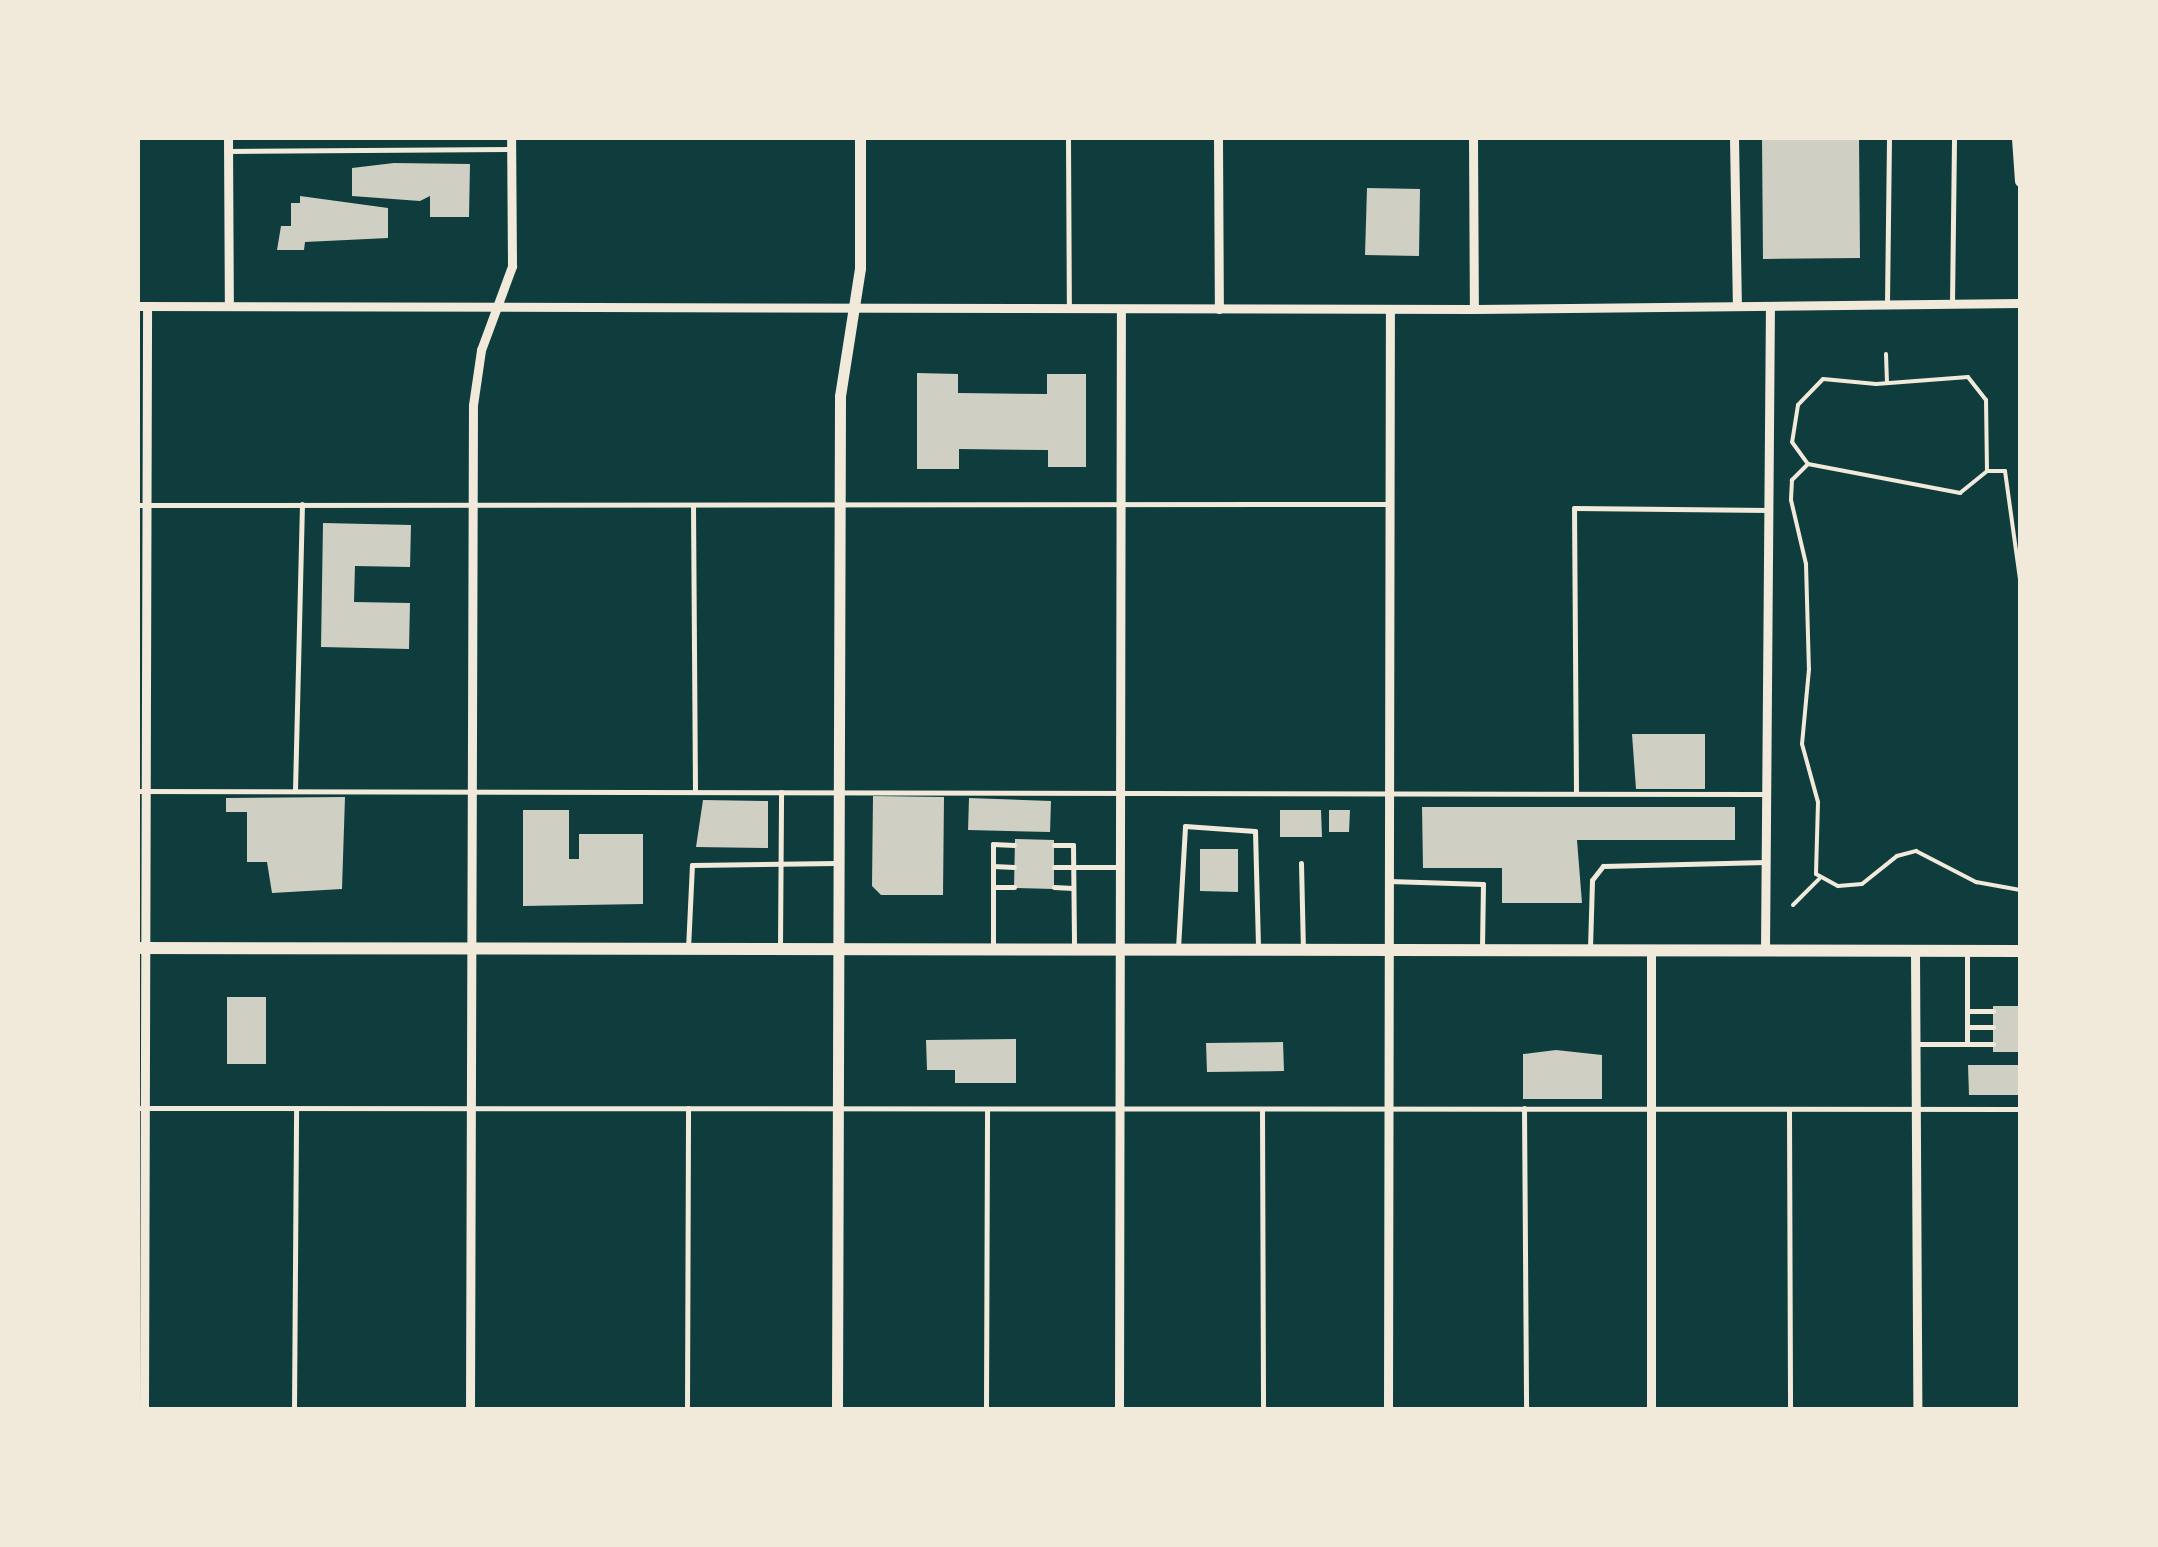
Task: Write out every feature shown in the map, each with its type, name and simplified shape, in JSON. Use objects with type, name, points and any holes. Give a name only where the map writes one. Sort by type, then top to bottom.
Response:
[{"type":"main road","points":[[141,948],[2020,951]]},
{"type":"street","points":[[228,138],[229,306]]},
{"type":"street","points":[[838,1410],[840,396],[850,308],[860,268],[860,138]]},
{"type":"street","points":[[1218,138],[1219,309]]},
{"type":"street","points":[[1473,138],[1474,309]]},
{"type":"street","points":[[1734,138],[1737,306]]},
{"type":"street","points":[[2017,138],[2020,181]]},
{"type":"street","points":[[470,1410],[473,405],[481,350],[500,309],[512,266],[511,143]]},
{"type":"street","points":[[144,1410],[142,306],[1474,309],[2020,303]]},
{"type":"street","points":[[1765,951],[1770,306]]},
{"type":"street","points":[[1119,1410],[1120,309]]},
{"type":"street","points":[[1388,1410],[1390,309]]},
{"type":"street","points":[[1651,951],[1651,1410]]},
{"type":"street","points":[[1915,952],[1917,1410]]},
{"type":"lane","points":[[380,138],[380,150]]},
{"type":"lane","points":[[1068,138],[1069,309]]},
{"type":"lane","points":[[1888,306],[1889,138]]},
{"type":"lane","points":[[1952,306],[1954,138]]},
{"type":"lane","points":[[228,151],[380,150],[511,143]]},
{"type":"lane","points":[[142,505],[840,506],[1120,500],[1390,504]]},
{"type":"lane","points":[[295,790],[302,504]]},
{"type":"lane","points":[[692,505],[695,791]]},
{"type":"lane","points":[[1576,792],[1574,508],[1769,510]]},
{"type":"lane","points":[[142,790],[1390,790],[1766,794]]},
{"type":"lane","points":[[780,949],[782,792]]},
{"type":"lane","points":[[1178,951],[1180,834],[1185,826],[1231,826],[1255,831],[1258,950]]},
{"type":"lane","points":[[994,951],[993,844],[1014,845]]},
{"type":"lane","points":[[1054,845],[1072,845],[1074,950]]},
{"type":"lane","points":[[688,950],[692,865],[839,862]]},
{"type":"lane","points":[[1301,862],[1304,951]]},
{"type":"lane","points":[[1590,951],[1592,880],[1603,866],[1766,862]]},
{"type":"lane","points":[[993,866],[1014,866]]},
{"type":"lane","points":[[1054,867],[1120,867]]},
{"type":"lane","points":[[1389,880],[1483,884],[1482,951]]},
{"type":"lane","points":[[993,887],[1014,887]]},
{"type":"lane","points":[[1054,887],[1073,888]]},
{"type":"lane","points":[[1967,951],[1967,1044]]},
{"type":"lane","points":[[1967,1011],[1993,1012]]},
{"type":"lane","points":[[1967,1026],[1993,1027]]},
{"type":"lane","points":[[1916,1044],[1993,1044]]},
{"type":"lane","points":[[294,1410],[296,1107]]},
{"type":"lane","points":[[141,1108],[2020,1109]]},
{"type":"lane","points":[[687,1410],[688,1108]]},
{"type":"lane","points":[[1524,1108],[1526,1410]]},
{"type":"lane","points":[[986,1410],[988,1109]]},
{"type":"lane","points":[[1262,1109],[1263,1410]]},
{"type":"lane","points":[[1790,1109],[1790,1410]]},
{"type":"path","points":[[1886,354],[1887,382]]},
{"type":"path","points":[[1987,471],[1990,420],[1976,380],[1959,373],[1887,382],[1840,378],[1811,386],[1798,405],[1792,442],[1808,464],[1960,492],[1987,471],[2008,474],[2020,579]]},
{"type":"path","points":[[1792,905],[1819,878],[1818,802],[1802,744],[1809,669],[1806,564],[1791,500],[1792,480],[1808,464]]},
{"type":"path","points":[[1819,878],[1838,886],[1862,884],[1896,856],[1916,851],[1976,882],[2020,890]]},
{"type":"building","points":[[1762,138],[1859,138],[1860,258],[1763,259]]},
{"type":"building","points":[[394,163],[470,164],[469,217],[430,217],[430,196],[420,201],[352,196],[352,168]]},
{"type":"building","points":[[1367,188],[1420,189],[1419,256],[1365,255]]},
{"type":"building","points":[[300,196],[388,208],[388,238],[305,242],[304,250],[277,250],[281,226],[291,226],[291,203],[300,203]]},
{"type":"building","points":[[917,373],[958,374],[958,393],[1047,394],[1047,374],[1086,374],[1086,467],[1048,467],[1048,450],[959,449],[959,469],[917,469]]},
{"type":"building","points":[[323,523],[411,525],[410,567],[355,566],[354,602],[410,603],[409,649],[321,647]]},
{"type":"building","points":[[1632,734],[1705,734],[1705,789],[1636,789]]},
{"type":"building","points":[[873,796],[944,797],[943,895],[881,895],[872,886]]},
{"type":"building","points":[[345,797],[342,889],[272,893],[267,862],[247,862],[247,812],[226,812],[226,798]]},
{"type":"building","points":[[969,798],[1051,801],[1050,832],[968,830]]},
{"type":"building","points":[[703,800],[768,801],[768,848],[696,847]]},
{"type":"building","points":[[1422,807],[1735,807],[1735,840],[1577,840],[1582,903],[1502,903],[1502,868],[1423,868]]},
{"type":"building","points":[[523,810],[569,810],[569,859],[579,859],[579,834],[643,834],[643,904],[523,906]]},
{"type":"building","points":[[1280,810],[1321,810],[1322,837],[1280,837]]},
{"type":"building","points":[[1329,810],[1350,810],[1349,832],[1329,832]]},
{"type":"building","points":[[1015,839],[1054,840],[1054,889],[1014,888]]},
{"type":"building","points":[[1200,849],[1238,849],[1238,892],[1200,891]]},
{"type":"building","points":[[227,997],[266,997],[266,1064],[227,1064]]},
{"type":"building","points":[[1993,1006],[2020,1006],[2020,1052],[1993,1052]]},
{"type":"building","points":[[1016,1039],[1016,1083],[955,1083],[955,1070],[927,1070],[926,1040]]},
{"type":"building","points":[[1283,1042],[1284,1071],[1207,1072],[1206,1043]]},
{"type":"building","points":[[1556,1050],[1602,1055],[1602,1099],[1523,1099],[1523,1054]]},
{"type":"building","points":[[1968,1065],[2020,1065],[2020,1095],[1969,1095]]}]
